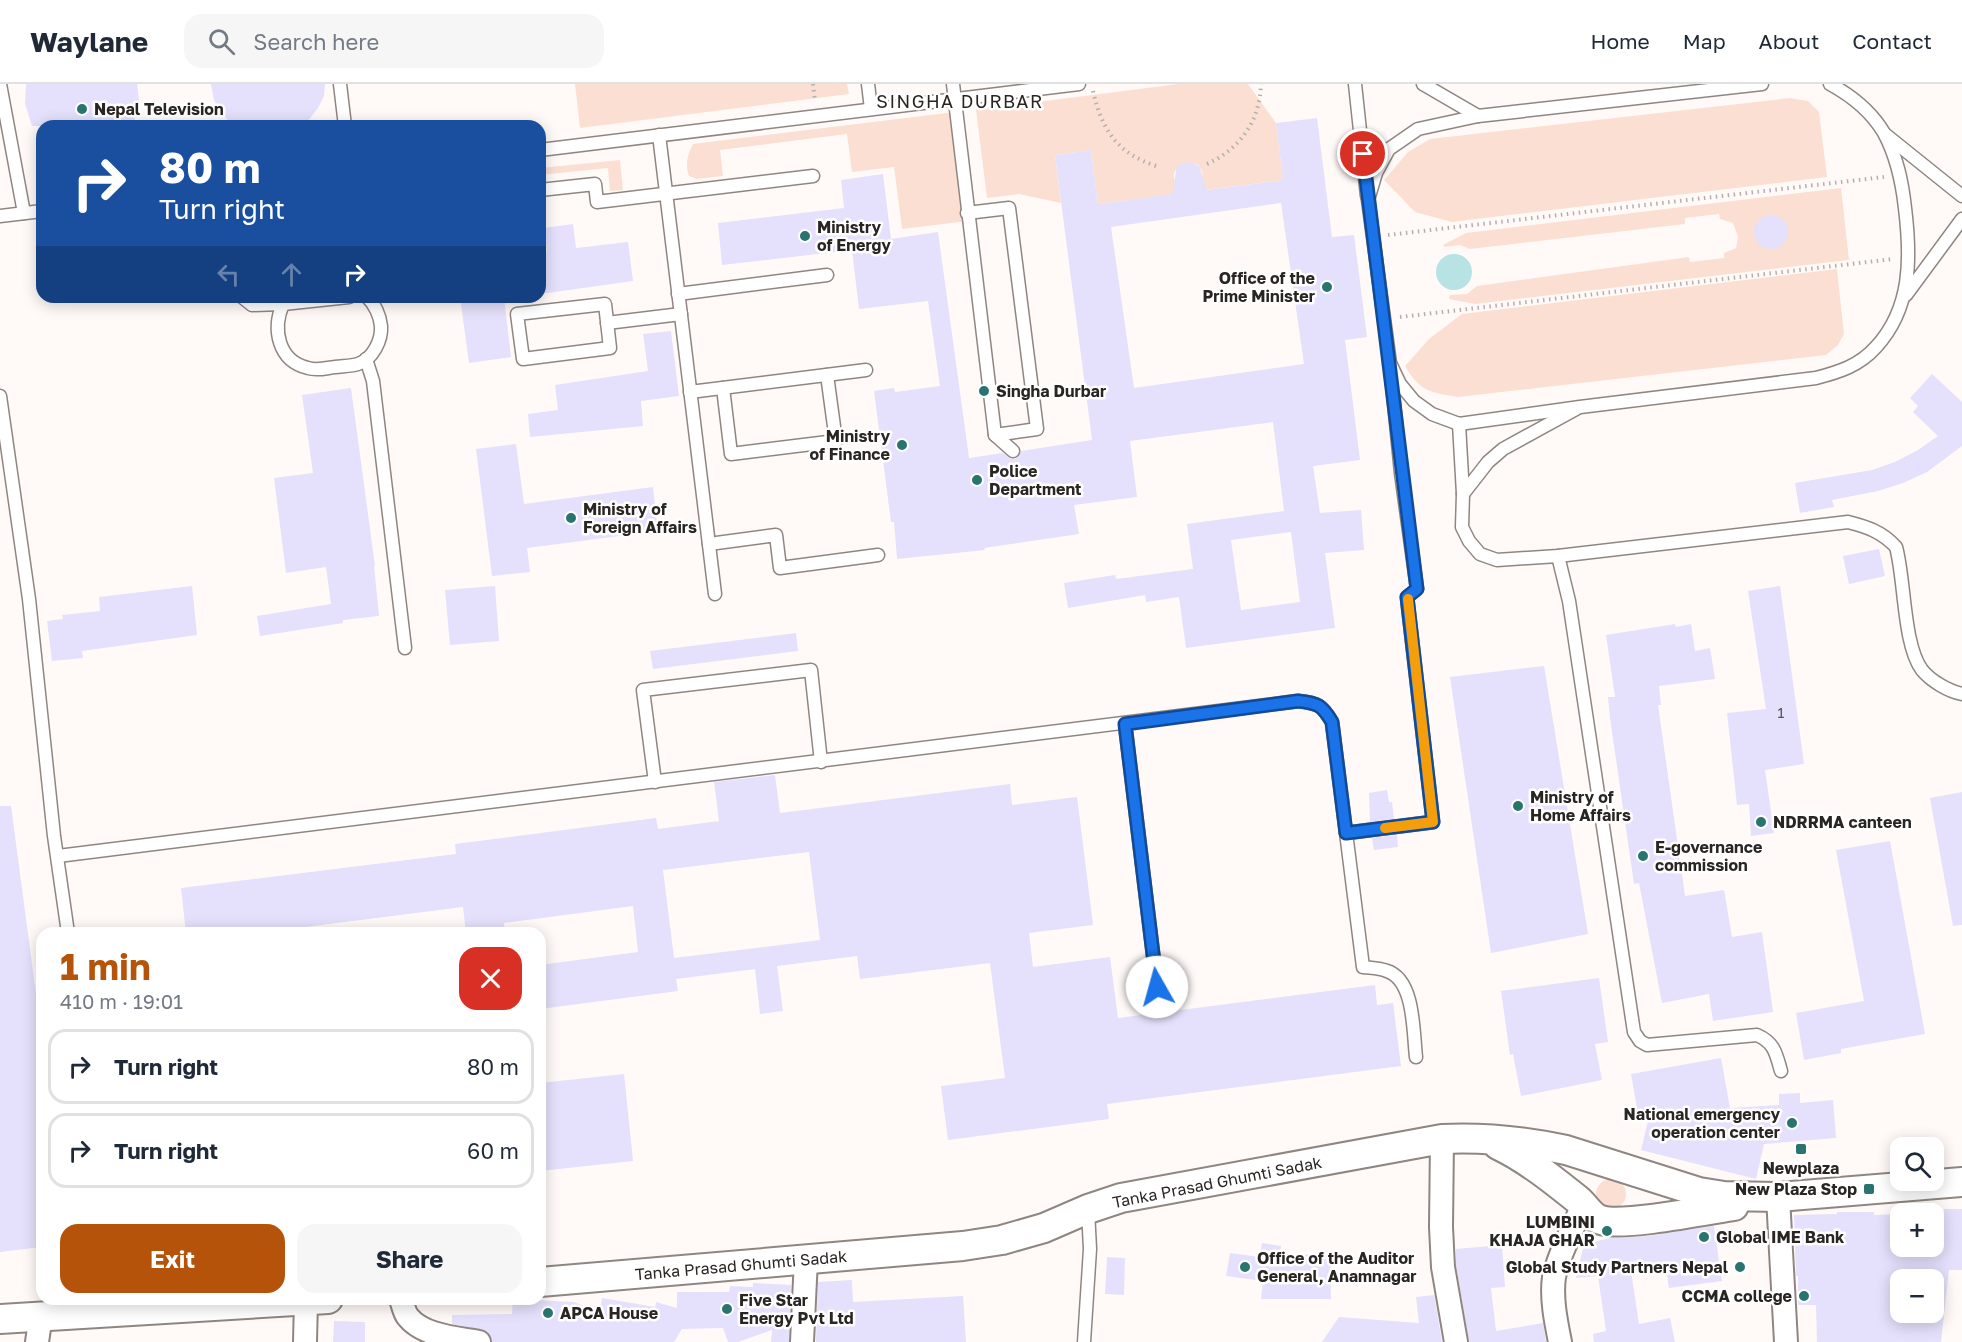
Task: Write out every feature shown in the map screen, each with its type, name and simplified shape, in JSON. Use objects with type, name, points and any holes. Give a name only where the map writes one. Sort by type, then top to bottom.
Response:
[{"type":"street","name":"Tanka Prasad Ghumti Sadak","points":[[546,1281],[963,1246],[1002,1240],[1044,1228],[1121,1198],[1442,1139],[1482,1137],[1522,1157],[1583,1204],[1590,1214],[1602,1221],[1621,1222]]},
{"type":"street","points":[[1482,1137],[1566,1150],[1699,1192],[1724,1196],[1778,1197],[1962,1182]]},
{"type":"street","points":[[1442,1139],[1443,1267],[1456,1342]]},
{"type":"street","points":[[1560,1342],[1555,1317],[1554,1278],[1583,1204],[1584,1181],[1594,1170],[1623,1169],[1642,1189],[1642,1202],[1636,1213],[1621,1222]]},
{"type":"street","points":[[1562,1253],[1578,1237],[1596,1228],[1778,1197]]},
{"type":"street","points":[[1778,1197],[1786,1342]]},
{"type":"street","points":[[802,1342],[806,1259]]},
{"type":"street","points":[[0,1319],[39,1329],[269,1305]]},
{"type":"street","points":[[305,1342],[316,1305]]},
{"type":"street","points":[[403,1305],[406,1316],[417,1325],[445,1336],[479,1342]]},
{"type":"lane","points":[[0,84],[3,115],[24,213]]},
{"type":"lane","points":[[340,84],[344,120]]},
{"type":"lane","points":[[868,84],[871,110]]},
{"type":"lane","points":[[953,84],[995,435],[1013,451]]},
{"type":"lane","points":[[546,149],[1079,84]]},
{"type":"lane","points":[[1346,833],[1433,822],[1407,597],[1417,589],[1354,84]]},
{"type":"lane","points":[[1423,84],[1478,116]]},
{"type":"lane","points":[[1368,200],[1376,172],[1389,149],[1418,129],[1478,116],[1762,84]]},
{"type":"lane","points":[[1830,84],[1861,105],[1883,132],[1962,196]]},
{"type":"lane","points":[[1390,363],[1400,384],[1414,400],[1432,414],[1458,424],[1816,378],[1847,369],[1876,348],[1893,323],[1902,301],[1910,257],[1901,175],[1883,132]]},
{"type":"lane","points":[[659,135],[715,594]]},
{"type":"lane","points":[[546,189],[595,184],[597,202],[813,176]]},
{"type":"lane","points":[[967,213],[1008,208],[1037,429],[995,435]]},
{"type":"lane","points":[[0,216],[36,212]]},
{"type":"lane","points":[[1902,301],[1962,219]]},
{"type":"lane","points":[[678,294],[827,275]]},
{"type":"lane","points":[[250,303],[252,305],[292,303]]},
{"type":"lane","points":[[283,304],[277,323],[279,342],[283,351],[297,364],[315,370],[358,364],[366,359],[377,345],[381,327],[372,303]]},
{"type":"lane","points":[[605,303],[607,323],[610,348],[523,359],[517,314],[605,303]]},
{"type":"lane","points":[[607,323],[681,314]]},
{"type":"lane","points":[[366,359],[373,381],[405,648]]},
{"type":"lane","points":[[690,392],[866,370]]},
{"type":"lane","points":[[723,388],[731,454],[836,441],[827,375]]},
{"type":"lane","points":[[0,396],[29,599],[57,856],[67,927]]},
{"type":"lane","points":[[1463,494],[1488,462],[1503,449],[1580,407]]},
{"type":"lane","points":[[1458,424],[1463,494],[1462,527],[1469,541],[1480,554],[1497,560],[1558,556],[1848,522],[1875,529],[1896,547],[1913,651],[1922,670],[1938,684],[1962,694]]},
{"type":"lane","points":[[709,544],[776,536],[780,568],[878,555]]},
{"type":"lane","points":[[1558,556],[1569,602],[1634,1032],[1640,1041],[1647,1045],[1757,1035],[1767,1040],[1774,1048],[1781,1071]]},
{"type":"lane","points":[[655,782],[643,690],[811,670],[821,762]]},
{"type":"lane","points":[[57,856],[1298,701],[1316,703],[1325,710],[1332,722],[1363,967],[1388,971],[1400,979],[1407,992],[1416,1057]]},
{"type":"lane","points":[[1125,724],[1157,987]]},
{"type":"lane","points":[[1084,1342],[1090,1249],[1088,1209]]},
{"type":"path","points":[[1091,84],[1100,117],[1109,134],[1132,156],[1156,166]]},
{"type":"path","points":[[1207,164],[1230,150],[1245,135],[1255,115],[1260,99],[1261,84]]},
{"type":"path","points":[[1372,236],[1901,175]]},
{"type":"path","points":[[1384,319],[1910,257]]},
{"type":"shaded area","points":[[575,84],[847,84],[849,94],[580,128]]},
{"type":"shaded area","points":[[1178,84],[1248,84],[1276,123],[1283,180],[1197,191],[1202,179],[1202,170],[1191,163],[1178,167],[1174,173],[1177,186],[1183,193],[1098,204],[1091,150],[1055,155],[1061,203],[1019,194],[987,198],[976,110]]},
{"type":"shaded area","points":[[1790,98],[1808,101],[1819,112],[1827,177],[1452,222],[1415,212],[1384,180],[1408,152],[1430,139]]},
{"type":"shaded area","points":[[955,112],[968,221],[902,229],[894,167],[852,172],[847,134],[720,150],[723,176],[697,179],[689,176],[687,168],[689,152],[693,144]]},
{"type":"shaded area","points":[[620,160],[623,190],[610,191],[608,168],[546,174],[546,167]]},
{"type":"shaded area","points":[[1841,188],[1849,260],[1475,304],[1449,299],[1450,295],[1467,294],[1477,286],[1689,257],[1690,262],[1724,258],[1724,253],[1736,248],[1738,237],[1733,223],[1720,219],[1719,214],[1685,218],[1685,224],[1470,249],[1460,245],[1445,247],[1443,245],[1466,233]]},
{"type":"shaded area","points":[[1837,269],[1844,334],[1838,345],[1826,355],[1458,397],[1433,392],[1421,386],[1405,366],[1429,339],[1462,314]]},
{"type":"shaded area","points":[[1611,1179],[1622,1183],[1626,1194],[1622,1205],[1611,1209],[1600,1205],[1596,1194],[1600,1183]]},
{"type":"water","points":[[1454,254],[1467,259],[1472,272],[1467,285],[1454,290],[1441,285],[1436,272],[1441,259]]},
{"type":"building","name":"Nepal Television","points":[[26,84],[137,84],[139,100],[134,120],[36,120],[36,126],[32,126],[25,104]]},
{"type":"building","points":[[211,84],[325,84],[324,96],[309,120],[228,120],[214,100]]},
{"type":"building","points":[[1317,118],[1332,237],[1354,235],[1367,337],[1345,340],[1360,460],[1313,466],[1320,513],[1361,510],[1364,550],[1325,553],[1335,628],[1186,648],[1179,597],[1146,602],[1145,595],[1068,608],[1064,583],[1115,575],[1116,579],[1193,569],[1187,524],[1284,511],[1273,422],[1130,441],[1137,497],[1074,505],[1079,534],[984,548],[985,550],[897,559],[894,522],[891,522],[874,391],[894,388],[895,392],[940,386],[928,301],[859,309],[852,250],[722,265],[718,223],[844,208],[841,180],[883,174],[891,239],[938,232],[969,458],[1003,453],[1015,459],[1021,451],[1092,440],[1055,155],[1091,150],[1098,204],[1173,194],[1176,169],[1187,162],[1200,167],[1206,190],[1283,180],[1276,123]],"holes":[[[1281,203],[1304,364],[1134,388],[1111,227]],[[1291,532],[1300,602],[1241,610],[1231,540]]]},
{"type":"building","points":[[1771,215],[1783,220],[1788,232],[1783,244],[1771,249],[1759,244],[1754,232],[1759,220]]},
{"type":"building","points":[[573,224],[576,248],[628,242],[633,281],[546,293],[546,228]]},
{"type":"building","points":[[461,303],[505,303],[511,357],[469,363]]},
{"type":"building","points":[[671,331],[679,396],[641,401],[643,426],[530,437],[528,414],[558,410],[555,385],[648,371],[643,334]]},
{"type":"building","points":[[1932,374],[1962,402],[1962,446],[1927,472],[1903,483],[1878,491],[1832,500],[1834,507],[1800,513],[1795,483],[1872,470],[1895,462],[1938,436],[1913,412],[1918,406],[1910,398]]},
{"type":"building","points":[[351,388],[375,566],[379,616],[343,620],[343,623],[260,636],[257,616],[331,604],[326,567],[286,573],[274,478],[313,473],[302,395]]},
{"type":"building","name":"Ministry of Foreign Affairs","points":[[516,444],[524,504],[653,487],[658,531],[527,548],[530,572],[492,576],[476,449]]},
{"type":"building","points":[[1879,549],[1885,576],[1849,584],[1843,556]]},
{"type":"building","points":[[192,586],[197,635],[82,651],[83,658],[52,661],[47,621],[63,619],[62,615],[100,611],[99,597]]},
{"type":"building","points":[[495,586],[499,641],[450,645],[445,590]]},
{"type":"building","points":[[1780,586],[1804,764],[1765,770],[1774,833],[1751,836],[1749,804],[1737,805],[1727,713],[1766,709],[1748,591]]},
{"type":"building","points":[[1675,624],[1676,627],[1691,624],[1695,651],[1710,648],[1715,679],[1659,686],[1661,705],[1658,705],[1685,896],[1724,890],[1732,937],[1762,932],[1773,1012],[1713,1021],[1709,994],[1662,1003],[1639,883],[1634,884],[1610,718],[1608,697],[1615,697],[1606,635]]},
{"type":"building","points":[[796,633],[798,651],[653,669],[650,651]]},
{"type":"building","name":"Ministry of Home Affairs","points":[[1544,666],[1588,934],[1491,953],[1450,677]]},
{"type":"building","points":[[775,775],[780,813],[1010,784],[1012,805],[1077,797],[1093,925],[1029,933],[1033,967],[1110,957],[1118,1018],[1375,985],[1377,1005],[1393,1003],[1401,1066],[1107,1104],[1109,1119],[948,1140],[941,1086],[1005,1078],[990,963],[860,979],[857,956],[777,966],[783,1011],[760,1014],[755,969],[676,979],[678,991],[546,1008],[546,964],[638,952],[633,906],[504,923],[504,927],[465,927],[463,907],[305,927],[185,927],[181,888],[456,854],[455,844],[656,818],[658,829],[719,821],[714,782]],"holes":[[[809,852],[820,940],[674,958],[663,870]]]},
{"type":"building","points":[[1387,790],[1389,802],[1392,802],[1394,819],[1370,822],[1369,793]]},
{"type":"building","points":[[1962,792],[1962,925],[1953,926],[1930,798]]},
{"type":"building","points":[[0,806],[11,806],[36,994],[36,1248],[0,1252]]},
{"type":"building","points":[[1397,835],[1398,847],[1374,850],[1372,838]]},
{"type":"building","points":[[1890,841],[1925,1034],[1841,1049],[1841,1053],[1804,1060],[1796,1013],[1864,1001],[1836,850]]},
{"type":"building","points":[[1599,978],[1608,1042],[1595,1044],[1602,1080],[1521,1096],[1513,1054],[1510,1055],[1501,991]]},
{"type":"building","points":[[1721,1058],[1730,1108],[1779,1105],[1779,1094],[1800,1093],[1800,1103],[1833,1100],[1836,1138],[1764,1144],[1756,1179],[1641,1150],[1649,1117],[1638,1114],[1631,1074]]},
{"type":"building","points":[[624,1074],[633,1161],[546,1170],[546,1082]]},
{"type":"building","points":[[1944,1209],[1962,1209],[1962,1270],[1949,1270],[1944,1315],[1944,1269],[1890,1269],[1890,1323],[1943,1323],[1941,1342],[1817,1342],[1816,1305],[1798,1305],[1794,1215],[1874,1212],[1874,1215],[1890,1214],[1890,1257],[1944,1257]]},
{"type":"building","points":[[1714,1226],[1722,1281],[1669,1288],[1666,1268],[1631,1271],[1639,1324],[1670,1318],[1675,1342],[1594,1342],[1593,1334],[1606,1331],[1598,1276],[1576,1278],[1584,1244],[1611,1238],[1648,1236]]},
{"type":"building","points":[[1262,1243],[1281,1246],[1280,1255],[1330,1254],[1331,1299],[1261,1299],[1263,1281],[1226,1276],[1230,1253],[1260,1257]]},
{"type":"building","points":[[1502,1245],[1505,1287],[1491,1288],[1496,1331],[1543,1323],[1546,1342],[1469,1342],[1456,1266],[1456,1249]]},
{"type":"building","points":[[1107,1257],[1125,1258],[1124,1295],[1105,1294]]},
{"type":"building","points":[[852,1280],[853,1302],[963,1296],[966,1342],[816,1342],[818,1282]]},
{"type":"building","points":[[753,1283],[791,1285],[789,1342],[771,1342],[772,1330],[738,1342],[728,1342],[723,1328],[682,1329],[674,1342],[492,1342],[487,1331],[452,1324],[452,1315],[512,1314],[513,1305],[546,1305],[546,1301],[574,1302],[600,1312],[602,1298],[655,1307],[656,1302],[677,1308],[677,1292],[729,1292],[730,1286],[753,1287]]},
{"type":"building","points":[[1434,1295],[1442,1342],[1322,1342],[1339,1317],[1419,1323],[1416,1297]]},
{"type":"building","points":[[334,1321],[365,1322],[365,1342],[333,1342]]},
{"type":"slow traffic","points":[[1385,828],[1433,822],[1408,599]]},
{"type":"place","name":"Nepal Television","points":[[82,109]]},
{"type":"place","name":"Ministry of Energy","points":[[805,236]]},
{"type":"place","name":"Office of the Prime Minister","points":[[1327,287]]},
{"type":"place","name":"Singha Durbar","points":[[984,391]]},
{"type":"place","name":"Ministry of Finance","points":[[902,445]]},
{"type":"place","name":"Police Department","points":[[977,480]]},
{"type":"place","name":"Ministry of Foreign Affairs","points":[[571,518]]},
{"type":"place","name":"Ministry of Home Affairs","points":[[1518,806]]},
{"type":"place","name":"NDRRMA canteen","points":[[1761,822]]},
{"type":"place","name":"E-governance commission","points":[[1643,856]]},
{"type":"place","name":"National emergency operation center","points":[[1792,1123]]},
{"type":"place","name":"Newplaza","points":[[1801,1149]]},
{"type":"place","name":"New Plaza Stop","points":[[1869,1189]]},
{"type":"place","name":"LUMBINI KHAJA GHAR","points":[[1607,1231]]},
{"type":"place","name":"Global IME Bank","points":[[1704,1237]]},
{"type":"place","name":"Office of the Auditor General, Anamnagar","points":[[1245,1267]]},
{"type":"place","name":"Global Study Partners Nepal","points":[[1740,1267]]},
{"type":"place","name":"CCMA college","points":[[1804,1296]]},
{"type":"place","name":"Five Star Energy Pvt Ltd","points":[[727,1309]]},
{"type":"place","name":"APCA House","points":[[548,1313]]},
{"type":"district","name":"SINGHA DURBAR","points":[[960,101]]},
{"type":"route","points":[[1157,987],[1125,724],[1298,701],[1316,703],[1325,710],[1332,722],[1346,833],[1433,822],[1407,597],[1417,589],[1363,154]]}]
